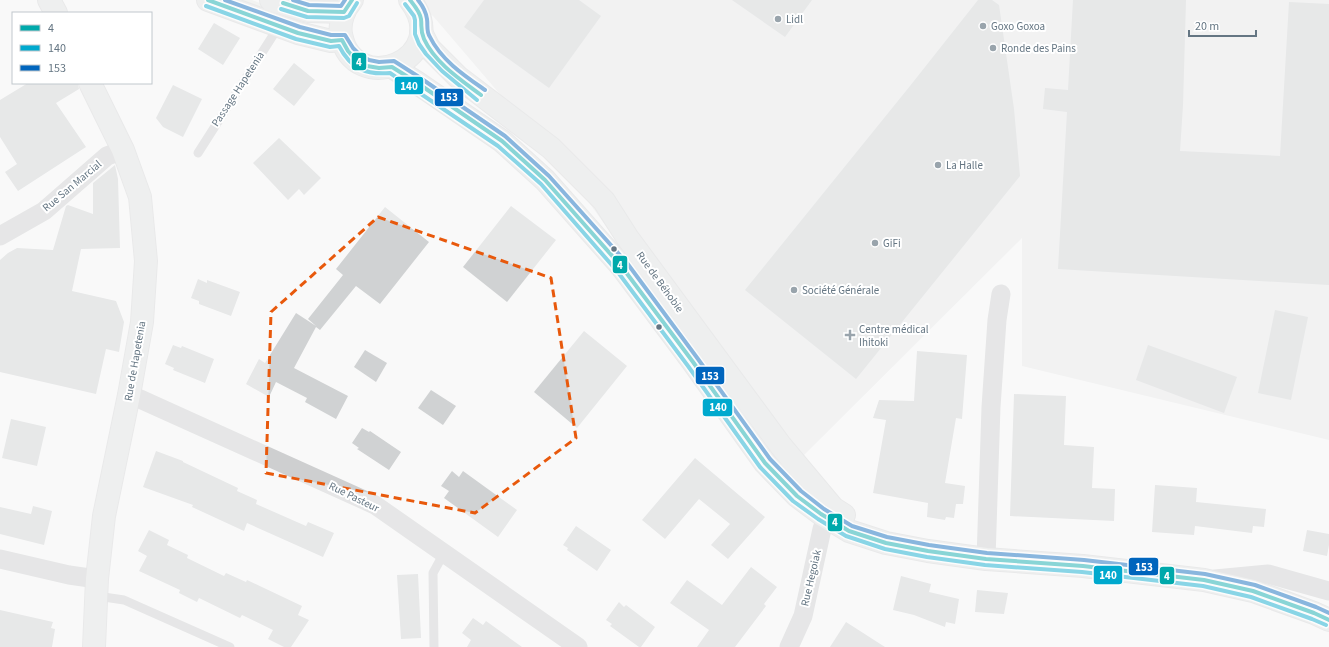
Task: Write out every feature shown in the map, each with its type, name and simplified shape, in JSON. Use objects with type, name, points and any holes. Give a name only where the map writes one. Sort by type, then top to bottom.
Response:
[{"type":"main road","points":[[49,0],[55,12]]},
{"type":"main road","points":[[208,0],[298,33],[331,41],[342,40]]},
{"type":"main road","points":[[277,1],[308,11],[348,6],[341,26],[342,40],[348,51],[356,60],[367,66],[379,68],[392,67],[403,62],[412,54],[418,44],[422,32]]},
{"type":"main road","name":"Rue de Béhobie","points":[[415,3],[421,19],[422,32],[429,48],[458,77],[552,148],[604,201],[628,237],[830,513]]},
{"type":"main road","name":"Rue de Béhobie","points":[[392,67],[502,141],[546,180],[622,267],[693,362],[765,463],[797,496],[886,543],[928,551],[986,559],[1083,566],[1204,580],[1253,591],[1329,620]]},
{"type":"main road","name":"Rue de Hapetenia","points":[[90,84],[123,150],[140,197],[146,261],[142,322],[129,395],[104,516],[97,587],[94,647]]},
{"type":"street","name":"Rue San Marcial","points":[[0,236],[44,211],[107,156],[123,150]]},
{"type":"street","points":[[986,559],[992,407],[997,320],[1001,294]]},
{"type":"street","name":"Rue Pasteur","points":[[129,395],[375,505],[578,647]]},
{"type":"street","name":"Rue Hegoiak","points":[[789,647],[803,616],[822,529],[830,513]]},
{"type":"street","points":[[0,558],[69,575],[97,587]]},
{"type":"street","points":[[1204,580],[1268,574],[1329,591]]},
{"type":"lane","name":"Passage Hapetenia","points":[[198,153],[279,26]]},
{"type":"lane","points":[[434,647],[433,573],[444,553]]},
{"type":"lane","points":[[97,587],[230,647]]},
{"type":"highlighted area","points":[[378,217],[551,278],[576,438],[475,513],[266,473],[271,312]]},
{"type":"shaded area","points":[[227,0],[252,0],[298,18],[300,22]]},
{"type":"shaded area","points":[[411,0],[1329,0],[1329,440],[1022,366],[1022,238],[791,468],[650,287],[569,175],[433,16]]},
{"type":"building","points":[[484,0],[579,0],[601,16],[549,88],[464,27]]},
{"type":"building","name":"Lidl","points":[[732,0],[812,0],[785,37]]},
{"type":"building","points":[[978,0],[992,0],[999,5],[1014,109],[1020,176],[856,379],[745,290]]},
{"type":"building","points":[[1073,0],[1186,0],[1180,151],[1280,156],[1289,2],[1329,4],[1329,285],[1058,269],[1067,112],[1043,109],[1045,88],[1068,90]]},
{"type":"building","points":[[214,23],[240,38],[223,65],[198,49]]},
{"type":"building","points":[[294,63],[315,80],[294,106],[273,89]]},
{"type":"building","points":[[26,84],[78,84],[79,89],[56,103],[86,147],[18,191],[5,172],[17,164],[0,137],[0,100]]},
{"type":"building","points":[[173,85],[202,99],[183,137],[163,127],[156,118]]},
{"type":"building","points":[[279,138],[321,178],[304,195],[299,189],[288,200],[253,163]]},
{"type":"building","points":[[115,165],[118,179],[120,248],[81,249],[72,291],[116,301],[124,322],[119,352],[106,349],[96,394],[0,372],[0,260],[17,248],[53,250],[66,206],[68,205],[93,214],[93,183]]},
{"type":"building","points":[[511,206],[556,240],[507,302],[463,267]]},
{"type":"building","points":[[385,207],[429,242],[380,304],[356,286],[320,330],[316,327],[294,368],[348,396],[336,419],[305,402],[307,398],[276,382],[269,397],[246,384],[259,359],[265,363],[296,313],[316,326],[308,319],[343,275],[336,269]]},
{"type":"building","points":[[198,279],[207,283],[207,280],[240,292],[231,316],[199,304],[199,301],[191,298]]},
{"type":"building","points":[[1275,310],[1308,317],[1291,400],[1258,393]]},
{"type":"building","points":[[584,331],[627,366],[577,428],[534,392]]},
{"type":"building","points":[[173,345],[181,348],[182,346],[214,359],[205,383],[173,370],[174,368],[165,364]]},
{"type":"building","points":[[1148,345],[1237,377],[1224,413],[1136,380]]},
{"type":"building","points":[[365,350],[387,363],[376,382],[354,367]]},
{"type":"building","points":[[917,351],[967,355],[962,419],[956,418],[945,483],[965,486],[963,504],[956,504],[954,518],[946,517],[945,520],[927,517],[928,503],[873,493],[886,420],[873,418],[879,400],[914,401]]},
{"type":"building","points":[[431,390],[456,406],[443,425],[418,408]]},
{"type":"building","points":[[1014,394],[1066,396],[1064,445],[1094,447],[1092,488],[1115,489],[1114,521],[1010,516]]},
{"type":"building","points":[[11,419],[46,427],[37,466],[2,458]]},
{"type":"building","points":[[362,428],[369,432],[370,431],[401,452],[389,470],[357,449],[359,448],[352,443]]},
{"type":"building","points":[[156,451],[183,461],[238,488],[237,491],[257,500],[256,504],[306,526],[308,522],[334,533],[323,557],[247,523],[244,531],[192,507],[193,505],[143,487]]},
{"type":"building","points":[[695,458],[765,517],[728,559],[711,545],[730,524],[699,499],[665,539],[642,520]]},
{"type":"building","points":[[452,471],[459,477],[463,471],[517,510],[498,537],[444,498],[449,491],[441,486]]},
{"type":"building","points":[[1155,485],[1197,488],[1196,502],[1266,509],[1264,527],[1253,526],[1252,533],[1195,526],[1194,535],[1152,532]]},
{"type":"building","points":[[33,506],[52,511],[44,545],[0,534],[0,507],[31,514]]},
{"type":"building","points":[[576,526],[611,550],[597,571],[567,550],[568,548],[563,545]]},
{"type":"building","points":[[149,530],[169,540],[167,545],[188,555],[187,558],[224,576],[226,573],[246,582],[247,580],[302,606],[298,615],[309,620],[291,647],[284,647],[268,639],[273,630],[242,615],[240,618],[199,598],[197,602],[179,593],[180,590],[139,571],[147,556],[138,551]]},
{"type":"building","points":[[1307,530],[1329,534],[1327,556],[1303,551]]},
{"type":"building","points":[[751,567],[777,587],[764,604],[766,606],[735,647],[697,647],[709,630],[670,603],[687,580],[722,605]]},
{"type":"building","points":[[418,574],[421,638],[401,639],[397,575]]},
{"type":"building","points":[[901,576],[931,584],[929,592],[959,599],[955,624],[946,622],[945,627],[914,615],[893,610]]},
{"type":"building","points":[[977,590],[1008,593],[1004,614],[975,612]]},
{"type":"building","points":[[619,602],[624,607],[626,605],[655,627],[641,647],[610,626],[612,624],[606,620]]},
{"type":"building","points":[[0,610],[53,622],[51,628],[55,629],[52,647],[0,647]]},
{"type":"building","points":[[473,618],[483,625],[486,621],[522,647],[467,647],[471,640],[462,633]]},
{"type":"building","points":[[846,622],[885,647],[830,647]]},
{"type":"transit line","name":"4","points":[[208,0],[298,33],[331,41],[342,40],[348,51],[356,60],[367,66],[379,68],[392,67],[502,141],[545,180],[622,267],[693,362],[765,463],[797,496],[821,514],[849,531],[886,543],[928,551],[986,559],[1083,566],[1204,580],[1253,591],[1329,620]]},
{"type":"transit line","name":"153","points":[[225,0],[300,27],[331,35],[345,35],[353,48],[360,55],[369,60],[379,62],[394,61],[505,136],[549,176],[627,263],[770,459],[801,491],[824,509],[852,526],[887,537],[929,545],[987,553],[1084,560],[1205,574],[1255,585],[1329,613]]},
{"type":"transit line","name":"153","points":[[293,0],[309,5],[341,6],[345,0]]},
{"type":"transit line","name":"4","points":[[283,3],[308,11],[344,12],[352,0]]},
{"type":"transit line","name":"4","points":[[410,0],[417,9],[421,19],[423,36],[429,48],[449,70],[481,95]]},
{"type":"transit line","name":"153","points":[[418,0],[426,14],[429,35],[440,53],[454,67],[485,90]]},
{"type":"transit line","name":"140","points":[[281,9],[307,17],[344,18],[349,16],[357,3]]},
{"type":"transit line","name":"140","points":[[405,4],[414,16],[415,34],[419,44],[426,54],[442,71],[477,100]]},
{"type":"transit line","name":"140","points":[[206,6],[296,39],[330,47],[339,46],[349,60],[360,69],[374,73],[390,73],[498,146],[541,184],[617,271],[688,366],[760,467],[793,501],[818,519],[846,536],[885,549],[927,557],[985,565],[1082,572],[1203,586],[1251,597],[1326,625]]},
{"type":"place","name":"Lidl","points":[[778,19]]},
{"type":"place","name":"Goxo Goxoa","points":[[983,26]]},
{"type":"place","name":"Ronde des Pains","points":[[993,48]]},
{"type":"place","name":"La Halle","points":[[938,165]]},
{"type":"place","name":"GiFi","points":[[875,243]]},
{"type":"place","name":"Société Générale","points":[[794,290]]},
{"type":"place","name":"Centre médical Ihitoki","points":[[850,335]]}]
